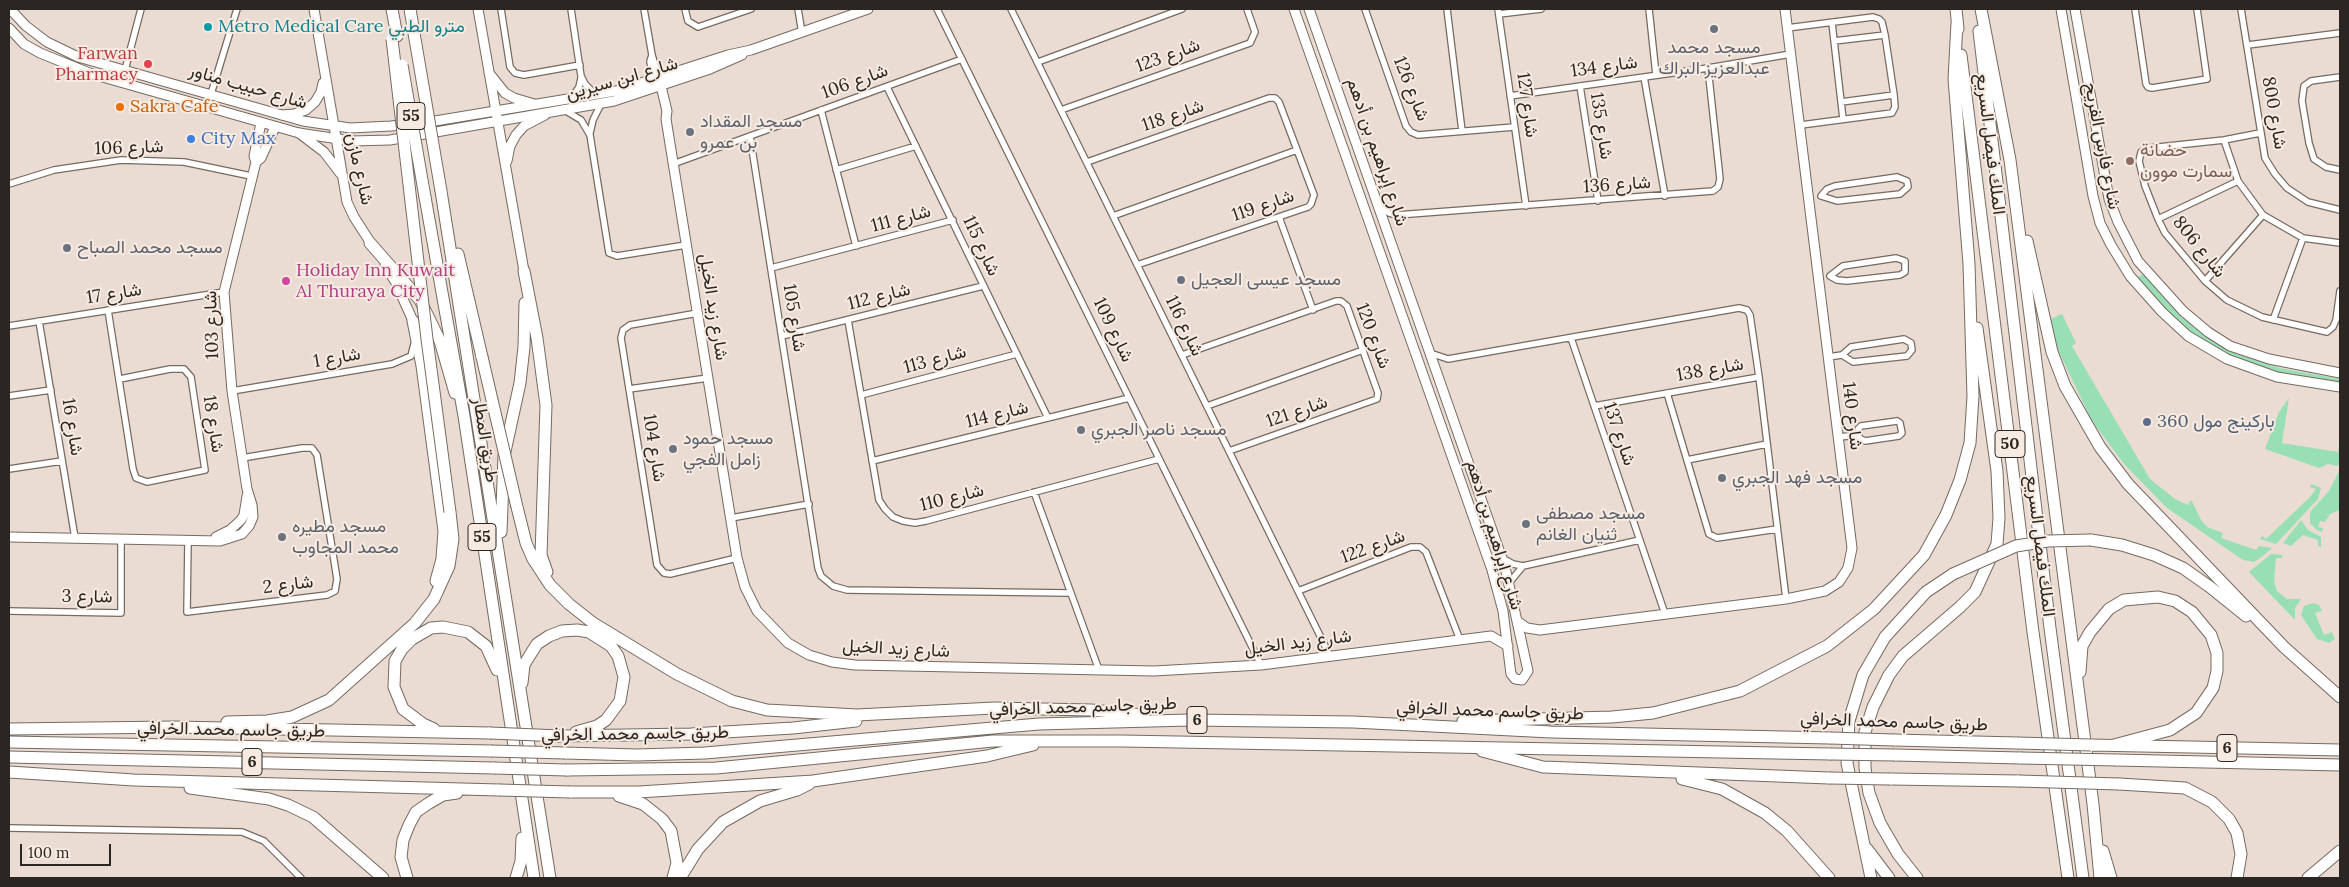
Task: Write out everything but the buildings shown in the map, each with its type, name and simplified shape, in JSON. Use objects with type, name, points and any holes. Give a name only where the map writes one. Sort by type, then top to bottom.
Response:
[{"type":"highway","name":"طريق المطار","points":[[410,9],[550,878]]},
{"type":"highway","name":"الملك فيصل السريع","points":[[1956,9],[2033,632],[2068,878]]},
{"type":"highway","name":"الملك فيصل السريع","points":[[1976,9],[2048,619],[2083,878]]},
{"type":"highway","points":[[1981,9],[2010,160],[2049,343],[2065,386],[2100,447],[2128,484],[2284,647]]},
{"type":"highway","name":"طريق المطار","points":[[393,13],[395,37],[464,416],[522,809],[534,878]]},
{"type":"highway","points":[[1353,722],[1612,717],[1653,713],[1740,691],[1827,646],[1874,609],[1924,555],[1946,515],[1960,480],[1970,443],[1973,396],[1969,264],[1954,79],[1957,23]]},
{"type":"highway","points":[[173,727],[292,717],[329,700],[415,624],[434,599],[449,566],[453,539],[424,312],[395,37]]},
{"type":"highway","points":[[2010,160],[2095,821],[2100,878]]},
{"type":"highway","points":[[441,192],[526,543],[532,559],[550,585],[593,623],[677,674],[732,702],[767,710],[857,715],[1046,709],[1091,710],[1189,720]]},
{"type":"highway","points":[[370,243],[420,300],[431,319],[440,341],[449,379],[464,416]]},
{"type":"highway","points":[[1917,878],[1898,854],[1880,823],[1872,800],[1865,768],[1865,732],[1873,707],[1889,675],[1903,656],[1975,592],[1997,544],[1999,518],[1997,471],[1969,264]]},
{"type":"highway","points":[[524,271],[537,338],[546,405],[540,555],[544,568],[570,604]]},
{"type":"highway","points":[[501,568],[504,456],[522,364],[525,325],[524,271]]},
{"type":"highway","points":[[413,322],[422,366],[444,543],[439,575],[415,624]]},
{"type":"highway","points":[[1872,878],[1847,763],[1849,721],[1863,675],[1885,637],[1903,615],[1926,592],[1953,574],[2016,546],[2055,540],[2091,540],[2122,545],[2154,555],[2183,568],[2210,587],[2284,647],[2340,697]]},
{"type":"highway","points":[[2080,709],[2082,646],[2099,619],[2110,609],[2124,600],[2158,597],[2175,601],[2192,612],[2204,623],[2211,635],[2217,653],[2217,671],[2213,688],[2205,702],[2190,718],[2170,730],[2114,746]]},
{"type":"highway","points":[[440,731],[416,720],[403,709],[397,699],[393,673],[395,660],[412,639],[431,628],[443,627],[468,632],[486,646],[504,684]]},
{"type":"highway","points":[[522,709],[524,665],[537,644],[562,631],[577,630],[589,632],[599,637],[611,646],[622,666],[624,688],[620,701],[615,711],[597,726],[562,736]]},
{"type":"highway","points":[[9,729],[173,727],[440,731],[562,736],[681,735],[793,728],[929,712]]},
{"type":"highway","name":"طريق جاسم محمد الخرافي","points":[[9,742],[212,748],[491,751],[636,755],[705,753],[1030,725],[1189,720],[1353,722],[1551,732],[2340,750]]},
{"type":"highway","name":"طريق جاسم محمد الخرافي","points":[[9,757],[567,770],[716,768],[993,741],[1051,741],[1466,746],[2340,765]]},
{"type":"highway","points":[[9,774],[134,780],[570,792],[639,792],[813,781],[987,756],[1051,741]]},
{"type":"highway","points":[[1466,746],[1543,767],[1829,778],[2119,784],[2185,788],[2212,802],[2229,819],[2239,839],[2241,864],[2237,878]]},
{"type":"highway","points":[[1651,772],[1712,785],[1753,805],[1787,831],[1829,878]]},
{"type":"highway","points":[[134,780],[253,796],[288,804],[313,817],[384,878]]},
{"type":"highway","points":[[680,878],[698,850],[723,822],[760,801],[797,790],[813,781]]},
{"type":"highway","points":[[407,878],[401,857],[403,840],[416,812],[442,795],[484,789]]},
{"type":"highway","points":[[603,792],[638,802],[662,819],[671,831],[675,846],[677,863],[673,878]]},
{"type":"highway","points":[[516,878],[521,854],[522,809]]},
{"type":"highway","points":[[2095,821],[2111,878]]},
{"type":"highway","points":[[1864,845],[1889,878]]},
{"type":"highway","points":[[544,846],[559,878]]},
{"type":"highway","points":[[2308,878],[2340,851]]},
{"type":"highway","points":[[2314,878],[2340,851]]},
{"type":"highway","points":[[2081,860],[2087,878]]},
{"type":"street","name":"شارع حبيب مناور","points":[[10,9],[26,26],[47,42],[78,57],[282,115],[333,126],[392,126],[495,111]]},
{"type":"street","points":[[125,70],[141,9]]},
{"type":"street","points":[[212,94],[237,9]]},
{"type":"street","name":"شارع مازن","points":[[314,9],[322,68],[347,202],[370,243],[395,281],[413,322]]},
{"type":"street","points":[[478,9],[524,271]]},
{"type":"street","points":[[501,9],[510,67],[514,73],[524,75],[580,65]]},
{"type":"street","points":[[571,9],[581,76],[579,87],[572,97]]},
{"type":"street","name":"شارع زيد الخيل","points":[[644,9],[657,84],[667,111],[666,119],[673,164],[737,558],[745,587],[757,611],[788,643],[808,655],[832,662],[880,666],[1154,671],[1261,665],[1491,636]]},
{"type":"street","points":[[685,9],[687,18],[692,25],[701,27],[742,10],[750,9]]},
{"type":"street","points":[[798,9],[802,33]]},
{"type":"street","name":"شارع ابن سيرين","points":[[497,123],[601,104],[657,84],[721,65],[751,50],[802,33],[854,11],[868,9]]},
{"type":"street","name":"شارع 109","points":[[937,9],[1261,665]]},
{"type":"street","name":"شارع 116","points":[[1013,9],[1330,656]]},
{"type":"street","points":[[1038,62],[1182,9]]},
{"type":"street","name":"شارع 123","points":[[1061,110],[1250,43],[1255,32],[1247,9]]},
{"type":"street","name":"شارع إبراهيم بن أدهم","points":[[1294,9],[1492,570],[1505,623],[1511,674],[1519,680],[1526,678],[1528,671],[1502,558],[1309,9]]},
{"type":"street","name":"شارع 126","points":[[1365,9],[1408,129],[1418,135],[1514,127]]},
{"type":"street","points":[[1447,9],[1462,132]]},
{"type":"street","points":[[1499,11],[1541,9]]},
{"type":"street","points":[[1649,9],[1656,75]]},
{"type":"street","name":"شارع 140","points":[[1517,621],[1527,628],[1540,630],[1818,594],[1830,589],[1842,578],[1850,563],[1852,548],[1839,437],[1785,9]]},
{"type":"street","name":"شارع فارس الفريح","points":[[2062,9],[2093,196],[2100,223],[2130,276],[2162,312],[2188,336],[2227,359],[2277,376],[2340,387]]},
{"type":"street","name":"شارع فارس الفريح","points":[[2075,9],[2107,192],[2118,222],[2138,261],[2183,311],[2208,332],[2230,346],[2269,359],[2340,373]]},
{"type":"street","points":[[2135,9],[2148,88],[2207,79],[2197,9]]},
{"type":"street","name":"شارع 800","points":[[2241,9],[2265,158],[2287,188],[2308,202],[2340,210]]},
{"type":"street","name":"شارع 127","points":[[1499,11],[1526,206]]},
{"type":"street","points":[[1787,28],[1873,17],[1882,22],[1894,95],[1895,107],[1892,113],[1801,125]]},
{"type":"street","points":[[1832,23],[1843,119]]},
{"type":"street","name":"شارع حبيب مناور","points":[[9,28],[24,44],[64,64],[92,74],[299,133],[335,140],[390,140],[497,123]]},
{"type":"street","points":[[1304,37],[1310,38],[1317,32]]},
{"type":"street","points":[[2248,45],[2340,33]]},
{"type":"street","points":[[1834,41],[1885,35]]},
{"type":"street","points":[[1311,57],[1315,50],[1324,51]]},
{"type":"street","name":"شارع 134","points":[[1510,96],[1708,68],[1791,54]]},
{"type":"street","name":"شارع 106","points":[[673,164],[962,59]]},
{"type":"street","points":[[282,115],[300,112],[315,102],[321,92],[324,80],[322,68]]},
{"type":"street","name":"شارع 136","points":[[1379,207],[1389,213],[1398,215],[1710,192],[1719,185],[1708,68]]},
{"type":"street","points":[[488,72],[505,93],[534,104]]},
{"type":"street","points":[[581,76],[585,84],[595,94]]},
{"type":"street","points":[[1644,77],[1665,196]]},
{"type":"street","points":[[2340,77],[2311,81],[2304,86],[2302,101],[2309,143],[2314,159],[2326,167],[2340,170]]},
{"type":"street","points":[[157,92],[163,87],[161,80]]},
{"type":"street","points":[[172,96],[170,89],[175,84]]},
{"type":"street","name":"شارع ابن سيرين","points":[[495,111],[657,84]]},
{"type":"street","name":"شارع 135","points":[[1580,86],[1598,201]]},
{"type":"street","name":"شارع 115","points":[[887,87],[1048,418]]},
{"type":"street","points":[[1841,102],[1894,95]]},
{"type":"street","name":"شارع 119","points":[[1137,265],[1308,207],[1314,199],[1313,192],[1279,102],[1275,98],[1269,98]]},
{"type":"street","name":"شارع 118","points":[[1087,162],[1269,98]]},
{"type":"street","points":[[589,132],[601,104]]},
{"type":"street","name":"شارع 111","points":[[821,110],[856,246]]},
{"type":"street","points":[[566,111],[581,120],[589,132],[609,253],[617,256],[686,245]]},
{"type":"street","points":[[507,174],[510,146],[516,135],[529,123],[545,115]]},
{"type":"street","name":"شارع 103","points":[[256,162],[254,156],[261,123]]},
{"type":"street","name":"شارع 103","points":[[9,537],[206,541],[233,538],[242,534],[249,526],[253,511],[247,489],[232,391],[224,292],[251,176],[256,162],[261,158],[275,127]]},
{"type":"street","points":[[299,133],[324,152],[342,177]]},
{"type":"street","name":"شارع 806","points":[[2260,133],[2224,140],[2149,148],[2141,152],[2139,161],[2145,186],[2165,234],[2205,281],[2227,300],[2251,313],[2320,332],[2329,331],[2336,320],[2340,291]]},
{"type":"street","name":"شارع 105","points":[[750,136],[818,568],[826,581],[847,590],[1069,593]]},
{"type":"street","points":[[2224,140],[2238,181],[2263,214],[2303,238],[2340,243]]},
{"type":"street","points":[[836,170],[916,146]]},
{"type":"street","points":[[1113,216],[1297,150]]},
{"type":"street","name":"شارع 106","points":[[9,184],[54,170],[121,160],[184,162],[251,176]]},
{"type":"street","points":[[1809,197],[1821,196],[1837,202],[1900,194],[1908,187],[1907,181],[1897,177],[1835,186],[1827,189],[1821,196]]},
{"type":"street","points":[[2158,219],[2238,181]]},
{"type":"street","points":[[2205,281],[2263,214]]},
{"type":"street","points":[[1386,227],[1389,221],[1398,215]]},
{"type":"street","points":[[1279,217],[1313,310]]},
{"type":"street","name":"شارع 111","points":[[771,268],[953,220]]},
{"type":"street","points":[[2273,320],[2303,238]]},
{"type":"street","points":[[1818,278],[1830,276],[1843,266],[1896,258],[1905,261],[1906,268],[1900,275],[1847,281],[1837,280],[1830,276]]},
{"type":"street","name":"شارع 112","points":[[782,336],[983,286]]},
{"type":"street","name":"شارع 17","points":[[9,326],[224,292]]},
{"type":"street","name":"شارع 120","points":[[1182,355],[1336,301],[1344,302],[1378,392],[1375,401]]},
{"type":"street","name":"شارع 138","points":[[1570,338],[1739,308],[1747,310],[1750,315],[1759,377],[1786,599]]},
{"type":"street","name":"شارع 18","points":[[108,310],[136,478],[147,482],[198,473],[205,470],[191,377],[184,369],[170,369],[120,378]]},
{"type":"street","name":"شارع 104","points":[[698,313],[630,325],[624,328],[621,338],[657,565],[664,573],[670,574],[737,558]]},
{"type":"street","name":"شارع 110","points":[[848,320],[879,500],[885,509],[904,522],[926,521],[1160,459]]},
{"type":"street","name":"شارع 16","points":[[39,321],[75,538]]},
{"type":"street","name":"شارع 1","points":[[232,391],[406,360],[411,356],[414,347],[413,322]]},
{"type":"street","points":[[1430,353],[1448,359],[1570,338]]},
{"type":"street","name":"شارع 137","points":[[1570,338],[1665,614]]},
{"type":"street","points":[[1828,357],[1842,355],[1851,346],[1904,339],[1911,343],[1912,350],[1907,356],[1852,362],[1842,355]]},
{"type":"street","points":[[1206,406],[1363,350]]},
{"type":"street","name":"شارع 113","points":[[861,395],[1017,354]]},
{"type":"street","points":[[1437,374],[1441,365],[1448,359]]},
{"type":"street","name":"شارع 138","points":[[1594,406],[1759,377]]},
{"type":"street","points":[[629,389],[708,378]]},
{"type":"street","points":[[9,396],[51,390]]},
{"type":"street","name":"شارع 138","points":[[1666,393],[1708,532],[1712,536],[1719,538],[1778,529]]},
{"type":"street","name":"شارع 114","points":[[872,461],[1129,398]]},
{"type":"street","name":"شارع 121","points":[[1229,451],[1375,401]]},
{"type":"street","points":[[1897,421],[1900,423],[1902,433],[1899,436],[1864,441],[1858,435],[1858,429],[1861,426],[1897,421]]},
{"type":"street","points":[[1839,437],[1858,435]]},
{"type":"street","points":[[1687,460],[1767,444]]},
{"type":"street","name":"شارع 2","points":[[188,541],[187,612],[327,595],[335,592],[337,579],[317,454],[312,448],[302,448],[242,458]]},
{"type":"street","points":[[9,469],[62,462]]},
{"type":"street","points":[[1034,492],[1069,593],[1099,670]]},
{"type":"street","points":[[731,518],[809,504]]},
{"type":"street","name":"شارع 3","points":[[9,611],[121,613],[121,539]]},
{"type":"street","points":[[1502,558],[1513,564],[1523,566],[1640,540]]},
{"type":"street","name":"شارع 122","points":[[1298,591],[1411,547],[1420,548],[1426,552],[1460,640]]},
{"type":"street","points":[[1509,583],[1523,566]]},
{"type":"street","points":[[1505,623],[1491,636],[1508,646]]},
{"type":"street","points":[[1522,644],[1527,636],[1540,630]]},
{"type":"street","points":[[9,828],[242,832],[264,841],[301,878]]},
{"type":"green space","points":[[2143,274],[2181,317],[2204,334],[2236,352],[2279,368],[2340,379],[2340,386],[2291,378],[2233,358],[2196,336],[2177,322],[2136,278]]},
{"type":"green space","points":[[2062,314],[2076,343],[2072,346],[2150,479],[2175,499],[2188,505],[2192,501],[2201,520],[2207,527],[2223,533],[2221,538],[2256,550],[2259,546],[2272,548],[2263,556],[2254,562],[2243,560],[2167,508],[2124,464],[2092,421],[2046,321]]},
{"type":"green space","points":[[2289,398],[2282,443],[2338,452],[2340,437],[2340,460],[2338,466],[2328,464],[2319,468],[2265,449],[2279,412]]},
{"type":"green space","points":[[2340,469],[2340,510],[2330,514],[2325,522],[2320,521],[2318,527],[2323,528],[2322,532],[2318,531],[2310,523],[2310,512],[2329,491]]},
{"type":"green space","points":[[2311,484],[2321,488],[2318,499],[2276,544],[2260,539],[2262,536],[2266,539],[2310,497],[2316,489],[2310,487]]},
{"type":"green space","points":[[2301,520],[2308,530],[2321,537],[2321,547],[2318,546],[2318,540],[2303,535],[2291,546],[2283,543]]},
{"type":"green space","points":[[2271,554],[2282,555],[2282,558],[2276,558],[2274,582],[2277,591],[2287,599],[2301,599],[2295,608],[2295,620],[2249,572]]},
{"type":"green space","points":[[2313,603],[2319,605],[2322,611],[2315,613],[2324,635],[2332,632],[2335,639],[2329,643],[2317,639],[2301,615],[2304,606]]},
{"type":"place","name":"Metro Medical Care مترو الطبي","points":[[208,27]]},
{"type":"place","name":"مسجد محمد عبدالعزيز البراك","points":[[1714,29]]},
{"type":"place","name":"Farwan Pharmacy","points":[[148,64]]},
{"type":"place","name":"Sakra Cafe","points":[[120,107]]},
{"type":"place","name":"مسجد المقداد بن عمرو","points":[[690,132]]},
{"type":"place","name":"City Max","points":[[191,139]]},
{"type":"place","name":"حضانة سمارت موون","points":[[2130,161]]},
{"type":"place","name":"مسجد محمد الصباح","points":[[67,248]]},
{"type":"place","name":"مسجد عيسى العجيل","points":[[1181,280]]},
{"type":"place","name":"Holiday Inn Kuwait Al Thuraya City","points":[[286,281]]},
{"type":"place","name":"باركينج مول 360","points":[[2147,422]]},
{"type":"place","name":"مسجد ناصر الجبري","points":[[1081,430]]},
{"type":"place","name":"مسجد حمود زامل الفجي","points":[[673,449]]},
{"type":"place","name":"مسجد فهد الجبري","points":[[1722,478]]},
{"type":"place","name":"مسجد مصطفى ثنيان الغانم","points":[[1526,524]]},
{"type":"place","name":"مسجد مطيره محمد المجاوب","points":[[282,537]]}]
